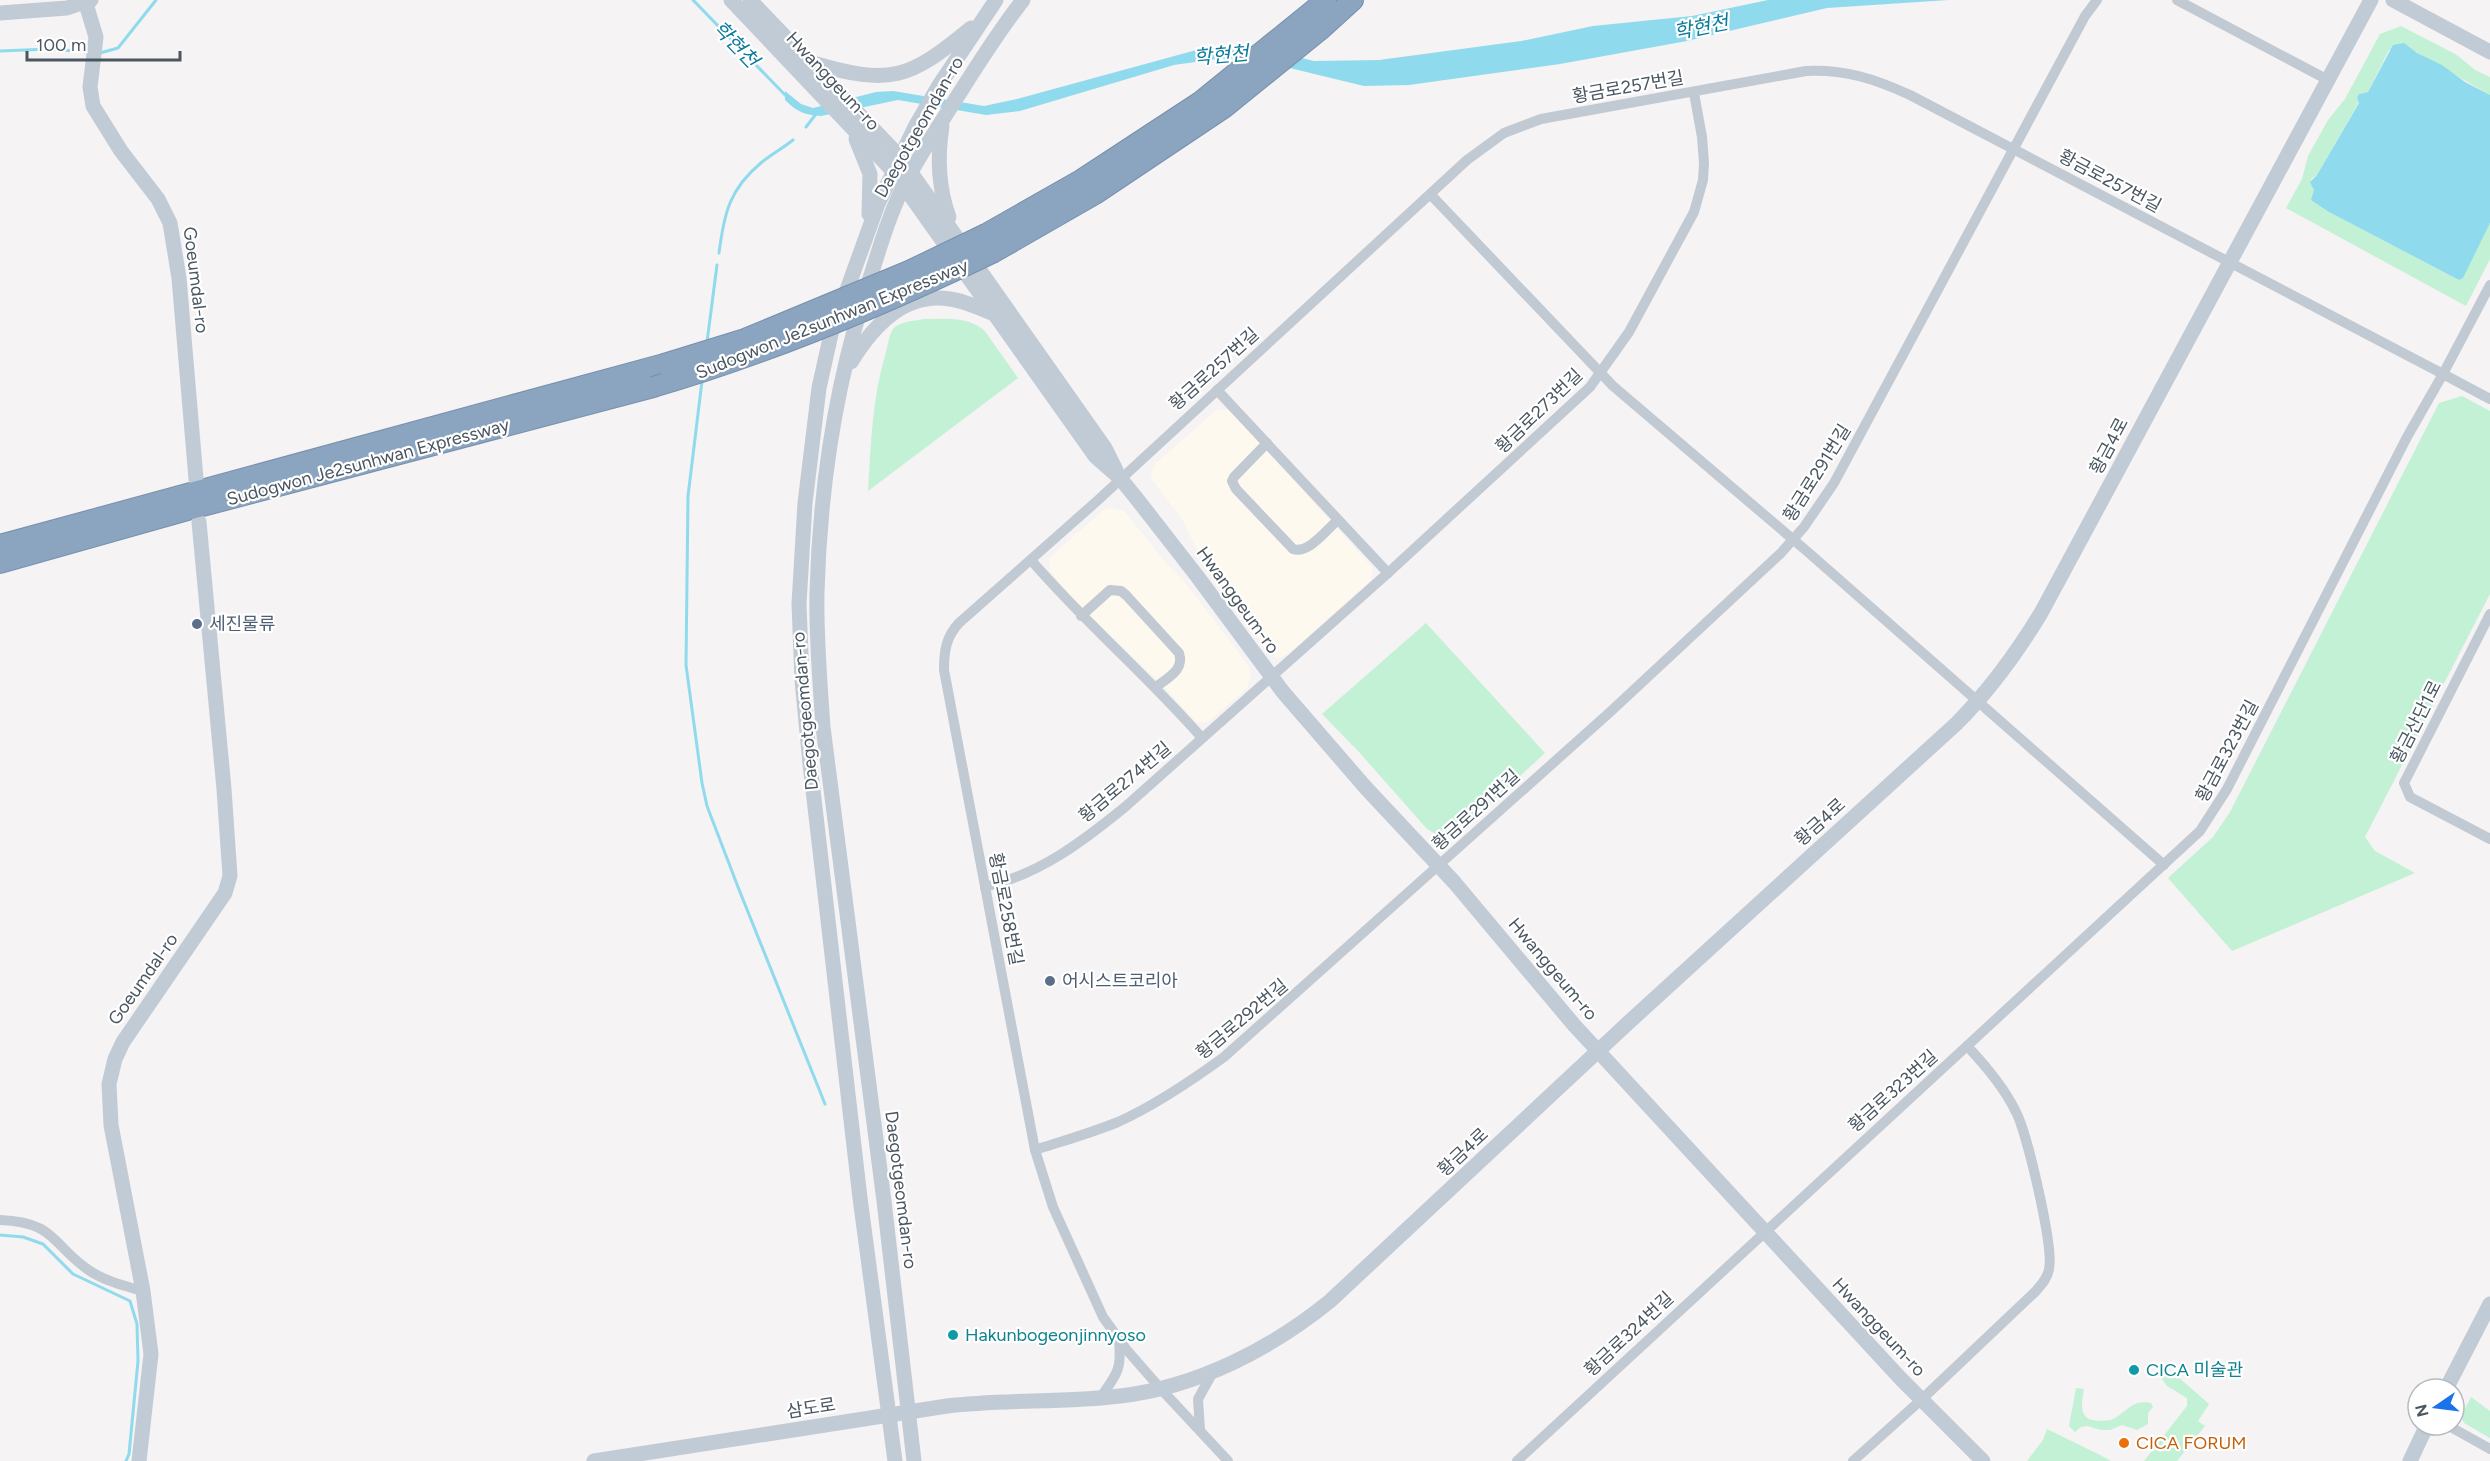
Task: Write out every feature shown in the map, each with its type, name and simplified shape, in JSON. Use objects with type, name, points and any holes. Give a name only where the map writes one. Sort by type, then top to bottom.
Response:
[{"type":"highway","name":"Sudogwon Je2sunhwan Expressway","points":[[0,563],[195,508],[727,366],[926,285],[994,252],[1095,194],[1225,107],[1313,24],[1326,0]]},
{"type":"highway","name":"Sudogwon Je2sunhwan Expressway","points":[[0,545],[664,364],[745,339],[909,271],[986,234],[1082,180],[1313,24],[1353,0]]},
{"type":"street","name":"Hwanggeum-ro","points":[[730,0],[857,138],[893,171],[1095,456],[1120,478],[1197,576],[1271,678],[1359,780],[1439,866],[1599,1052],[1921,1400],[1983,1461]]},
{"type":"street","name":"Hwanggeum-ro","points":[[750,0],[900,157],[1105,448],[1120,478]]},
{"type":"street","name":"Daegotgeomdan-ro","points":[[895,1461],[860,1198],[802,680],[799,604],[805,503],[819,388],[831,334],[867,232],[915,127],[982,18],[996,0]]},
{"type":"street","name":"Daegotgeomdan-ro","points":[[914,1461],[823,728],[817,591],[820,537],[829,453],[842,378],[863,298],[889,219],[911,172],[962,90],[1023,0]]},
{"type":"street","name":"황금로291번길","points":[[1439,866],[1609,713],[1793,540],[1834,483],[2085,16],[2097,0]]},
{"type":"street","points":[[2178,0],[2328,80]]},
{"type":"street","name":"황금4로","points":[[1035,1400],[1100,1398],[1160,1388],[1214,1370],[1271,1343],[1330,1301],[1977,703],[2009,663],[2041,613],[2371,0]]},
{"type":"street","points":[[2393,0],[2490,52]]},
{"type":"street","points":[[0,14],[68,8],[88,2]]},
{"type":"street","name":"Goeumdal-ro","points":[[88,2],[94,27],[95,45],[90,97],[97,114],[121,151],[158,200],[170,223],[178,279],[196,479]]},
{"type":"street","points":[[810,62],[857,75],[894,75],[912,70],[928,61],[982,18]]},
{"type":"street","name":"황금로257번길","points":[[1120,478],[1483,147],[1514,128],[1541,119],[1806,71],[1852,73],[1884,83],[1911,95],[2229,262]]},
{"type":"street","name":"황금로273번길","points":[[1271,678],[1540,434],[1590,387],[1600,374],[1629,332],[1651,293],[1684,232],[1699,197],[1703,180],[1704,150],[1694,93]]},
{"type":"street","points":[[940,128],[940,187],[955,234]]},
{"type":"street","points":[[857,138],[871,183],[867,232]]},
{"type":"street","points":[[1431,195],[1600,374],[2164,865]]},
{"type":"street","points":[[2229,262],[2490,399]]},
{"type":"street","name":"황금로323번길","points":[[1764,1232],[2200,831],[2218,805],[2407,437],[2490,285]]},
{"type":"street","points":[[842,378],[864,341],[879,323],[902,307],[937,298],[950,299],[994,314]]},
{"type":"street","points":[[1217,390],[1388,573]]},
{"type":"street","points":[[1267,443],[1234,477],[1232,481],[1236,489],[1293,549],[1306,548],[1338,520]]},
{"type":"street","name":"황금로258번길","points":[[1120,478],[951,631],[944,654],[944,670],[1035,1150],[1044,1184],[1103,1317],[1160,1388]]},
{"type":"street","name":"Goeumdal-ro","points":[[139,1461],[152,1354],[111,1125],[109,1084],[111,1071],[129,1033],[225,893],[230,876],[199,522]]},
{"type":"street","points":[[1031,560],[1081,616],[1156,687],[1202,738]]},
{"type":"street","points":[[1081,616],[1110,590],[1121,591],[1126,595],[1179,653],[1182,661],[1180,667],[1156,687]]},
{"type":"street","name":"황금산단1로","points":[[2490,614],[2404,783],[2410,797],[2490,839]]},
{"type":"street","name":"황금로274번길","points":[[985,886],[1022,876],[1082,840],[1125,807],[1271,678]]},
{"type":"street","name":"황금로292번길","points":[[1035,1150],[1119,1122],[1173,1093],[1201,1074],[1260,1027],[1439,866]]},
{"type":"street","points":[[1853,1461],[2035,1292],[2047,1277],[2049,1250],[2020,1121],[1999,1083],[1967,1046]]},
{"type":"street","points":[[0,1220],[38,1226],[55,1237],[92,1273],[142,1291]]},
{"type":"street","name":"황금로324번길","points":[[1517,1461],[1764,1232]]},
{"type":"street","points":[[2452,1377],[2490,1304]]},
{"type":"street","points":[[1100,1398],[1114,1379],[1120,1365],[1119,1339]]},
{"type":"street","points":[[1200,1430],[1198,1399],[1214,1370]]},
{"type":"street","points":[[1160,1388],[1228,1461]]},
{"type":"street","name":"삼도로","points":[[594,1461],[889,1415],[986,1402],[1035,1400]]},
{"type":"street","points":[[2466,1436],[2490,1449]]},
{"type":"street","points":[[2410,1461],[2421,1437]]},
{"type":"shaded area","points":[[1218,409],[1228,410],[1237,418],[1373,568],[1371,580],[1289,653],[1279,658],[1274,657],[1267,650],[1194,544],[1183,521],[1152,480],[1151,475],[1156,463]]},
{"type":"shaded area","points":[[1110,508],[1124,511],[1129,516],[1164,561],[1184,581],[1249,666],[1251,675],[1247,688],[1208,722],[1198,723],[1194,720],[1167,690],[1074,600],[1049,570],[1050,558],[1102,511]]},
{"type":"green space","points":[[2401,26],[2457,55],[2475,70],[2490,77],[2490,95],[2412,50],[2389,50],[2368,92],[2359,94],[2357,98],[2359,102],[2317,175],[2311,179],[2329,212],[2459,280],[2490,223],[2490,259],[2466,306],[2286,208],[2302,179],[2308,156],[2328,120],[2345,99],[2380,34]]},
{"type":"green space","points":[[924,319],[963,320],[984,330],[1018,378],[868,491],[875,404],[890,334],[900,324]]},
{"type":"green space","points":[[2462,396],[2490,411],[2490,594],[2365,837],[2375,851],[2415,873],[2232,951],[2168,878],[2213,837],[2230,812],[2439,403]]},
{"type":"green space","points":[[1426,623],[1545,753],[1458,833],[1443,838],[1427,829],[1322,714]]},
{"type":"green space","points":[[2163,1372],[2169,1376],[2177,1376],[2209,1404],[2198,1421],[2205,1426],[2177,1461],[2144,1461],[2187,1406],[2187,1398],[2167,1386],[2159,1375]]},
{"type":"green space","points":[[2076,1388],[2084,1389],[2082,1405],[2088,1419],[2111,1420],[2134,1405],[2144,1402],[2151,1403],[2153,1407],[2148,1413],[2148,1424],[2137,1430],[2122,1425],[2110,1430],[2087,1426],[2075,1432],[2069,1426]]},
{"type":"green space","points":[[2471,1397],[2490,1411],[2490,1438],[2466,1424],[2466,1406]]},
{"type":"green space","points":[[2047,1429],[2111,1461],[2027,1461],[2043,1440]]},
{"type":"water","points":[[1768,0],[1949,0],[1827,8],[1687,41],[1560,64],[1409,85],[1364,86],[1240,58],[1174,65],[1020,111],[986,115],[898,100],[821,116],[802,112],[785,100],[785,91],[801,104],[813,108],[876,92],[893,91],[984,106],[1200,49],[1253,46],[1314,61],[1379,60],[1521,41],[1593,26],[1692,16]]},
{"type":"water","points":[[2404,43],[2417,53],[2442,65],[2465,82],[2490,95],[2490,223],[2463,278],[2459,280],[2329,212],[2311,200],[2314,190],[2310,182],[2317,175],[2359,103],[2357,98],[2359,94],[2368,92],[2393,45]]},
{"type":"waterway","name":"학현천","points":[[100,53],[118,48],[156,0]]},
{"type":"waterway","name":"학현천","points":[[693,0],[788,98]]},
{"type":"waterway","name":"학현천","points":[[0,51],[49,49],[88,52]]},
{"type":"waterway","points":[[806,127],[816,114]]},
{"type":"waterway","points":[[719,253],[726,214],[735,192],[751,172],[793,140]]},
{"type":"waterway","points":[[707,342],[717,265]]},
{"type":"waterway","points":[[702,381],[688,496],[686,665],[702,783],[707,806],[738,887],[825,1104]]},
{"type":"waterway","points":[[0,1235],[23,1237],[43,1244],[73,1274],[130,1301],[137,1324],[138,1361],[129,1454],[126,1461]]},
{"type":"place","name":"세진물류","points":[[197,624]]},
{"type":"place","name":"어시스트코리아","points":[[1050,981]]},
{"type":"place","name":"Hakunbogeonjinnyoso","points":[[953,1335]]},
{"type":"place","name":"CICA 미술관","points":[[2134,1370]]},
{"type":"place","name":"CICA FORUM","points":[[2124,1443]]}]
